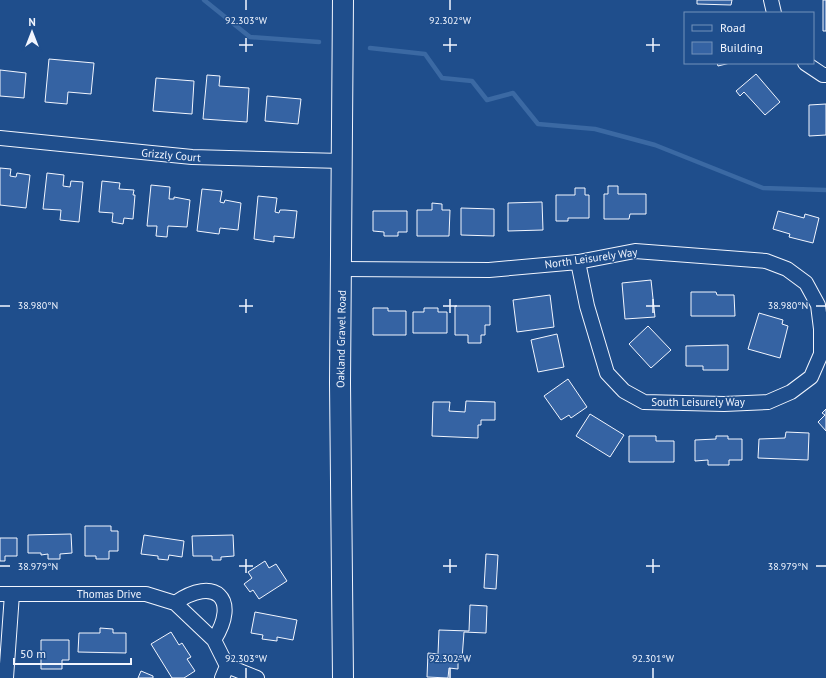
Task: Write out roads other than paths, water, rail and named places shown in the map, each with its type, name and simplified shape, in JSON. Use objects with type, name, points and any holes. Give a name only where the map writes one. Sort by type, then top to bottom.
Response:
[{"type":"street","name":"Oakland Gravel Road","points":[[342,0],[342,269],[340,383],[343,678]]},
{"type":"street","points":[[771,0],[774,12]]},
{"type":"street","points":[[806,64],[823,75],[826,75]]},
{"type":"street","name":"Grizzly Court","points":[[0,138],[192,157],[342,161]]},
{"type":"street","name":"North Leisurely Way","points":[[342,269],[489,270],[578,262],[635,251],[766,261],[787,269],[806,283],[818,305],[821,329],[821,354],[811,377]]},
{"type":"street","name":"South Leisurely Way","points":[[578,262],[587,306],[607,373],[624,391],[644,402],[724,404],[768,402],[791,392],[811,377]]},
{"type":"street","points":[[175,603],[188,594],[198,591],[214,592],[221,597],[225,606],[224,616],[220,631],[214,640]]},
{"type":"street","points":[[6,594],[6,678]]},
{"type":"street","name":"Thomas Drive","points":[[6,594],[146,594],[175,603],[214,640],[224,672],[257,678]]},
{"type":"waterway","points":[[204,0],[250,37],[319,42]]},
{"type":"waterway","points":[[370,48],[425,54],[442,78],[472,81],[487,100],[513,93],[538,124],[595,129],[655,145],[763,188],[826,190]]}]
